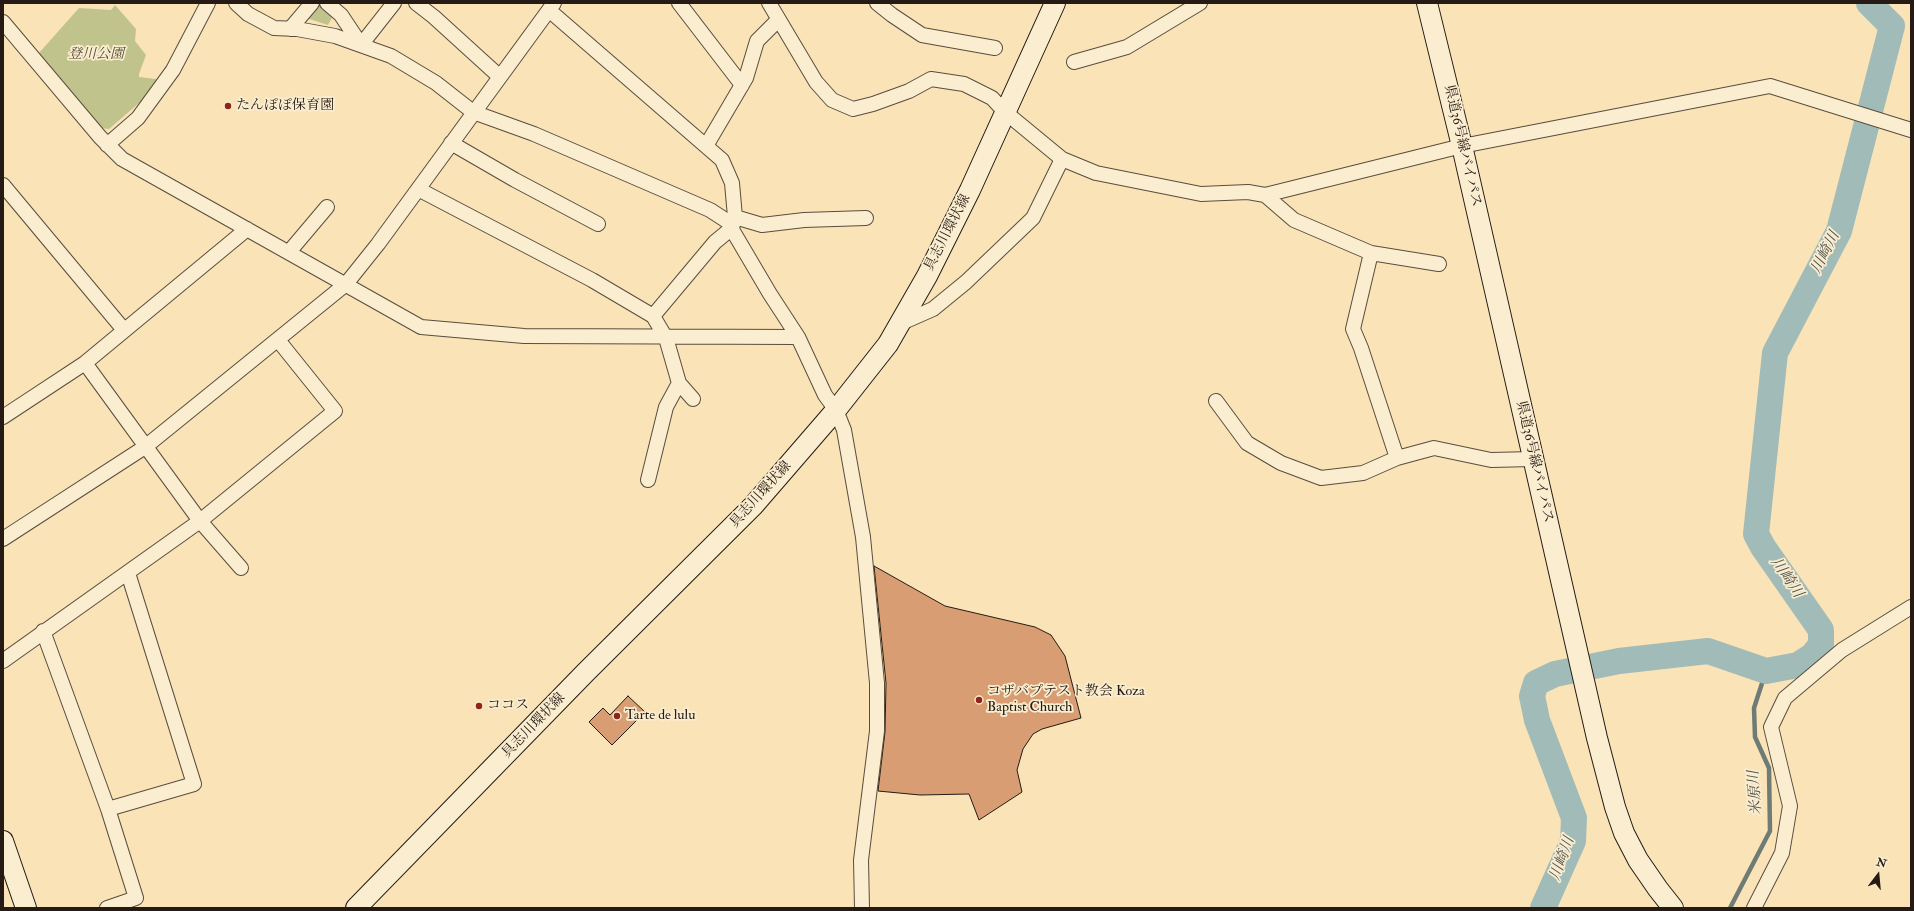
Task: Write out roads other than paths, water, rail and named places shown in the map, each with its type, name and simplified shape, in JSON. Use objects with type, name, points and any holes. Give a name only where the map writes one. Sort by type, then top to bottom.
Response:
[{"type":"main road","name":"具志川環状線","points":[[356,908],[586,672],[753,506],[836,410],[888,344],[927,276],[967,198],[1004,112],[1055,3]]},
{"type":"main road","name":"県道36号線バイパス","points":[[1427,3],[1462,146],[1597,738],[1624,834],[1650,878],[1673,908]]},
{"type":"main road","points":[[3,841],[26,908]]},
{"type":"street","points":[[107,145],[138,118],[173,70],[208,3]]},
{"type":"street","points":[[236,3],[248,14],[274,28],[335,36],[391,56],[436,83],[473,112],[534,134],[710,210],[727,221],[733,223],[762,225],[804,220],[866,218]]},
{"type":"street","points":[[290,29],[312,3]]},
{"type":"street","points":[[328,3],[341,15],[361,45]]},
{"type":"street","points":[[361,45],[394,3]]},
{"type":"street","points":[[416,3],[440,21],[500,76]]},
{"type":"street","points":[[679,3],[742,85]]},
{"type":"street","points":[[769,3],[816,82],[832,100],[853,109],[873,104],[909,91],[930,79],[964,84],[992,98],[1004,112],[1062,159],[1096,173],[1201,194],[1248,192],[1265,195],[1462,146],[1770,86],[1911,130]]},
{"type":"street","points":[[877,3],[922,35],[995,48]]},
{"type":"street","points":[[1074,62],[1127,47],[1200,3]]},
{"type":"street","points":[[3,539],[145,447],[346,284],[378,244],[473,112],[552,7],[722,160],[732,183],[733,223],[770,294],[798,337],[824,395],[836,410],[844,430],[863,537],[876,682],[877,731],[861,860],[862,908]]},
{"type":"street","points":[[706,146],[746,78],[757,41],[778,20]]},
{"type":"street","points":[[3,22],[107,145],[122,159],[421,327],[524,336],[666,338],[798,337]]},
{"type":"street","points":[[451,143],[515,180],[598,224]]},
{"type":"street","points":[[899,324],[933,309],[966,282],[1033,218],[1062,159]]},
{"type":"street","points":[[3,185],[124,330]]},
{"type":"street","points":[[418,189],[592,280],[653,316],[666,338],[679,383],[694,399]]},
{"type":"street","points":[[1265,195],[1294,220],[1371,254],[1439,264]]},
{"type":"street","points":[[289,252],[327,208]]},
{"type":"street","points":[[653,316],[715,242],[733,223]]},
{"type":"street","points":[[3,417],[85,363],[247,229]]},
{"type":"street","points":[[1371,254],[1352,329],[1361,348],[1397,458]]},
{"type":"street","points":[[3,661],[200,521],[335,411],[278,340]]},
{"type":"street","points":[[85,363],[200,521],[241,568]]},
{"type":"street","points":[[648,480],[666,407],[679,383]]},
{"type":"street","points":[[1216,402],[1247,443],[1281,463],[1322,478],[1363,473],[1397,458],[1434,448],[1492,460],[1533,458]]},
{"type":"street","points":[[108,809],[194,784],[128,573]]},
{"type":"street","points":[[1754,908],[1782,853],[1790,806],[1771,727],[1785,698],[1842,650],[1911,607]]},
{"type":"street","points":[[44,631],[108,809],[136,898],[107,908]]},
{"type":"waterway","name":"川崎川","points":[[1543,908],[1573,841],[1574,818],[1537,720],[1532,696],[1536,683],[1555,674],[1619,661],[1708,651],[1766,671],[1798,665],[1812,656],[1821,645],[1821,630],[1763,547],[1756,534],[1775,353],[1839,231],[1892,26],[1869,3]]},
{"type":"waterway","name":"米原川","points":[[1730,908],[1770,831],[1769,768],[1755,737],[1754,708],[1766,671]]},
{"type":"place","name":"たんぽぽ保育園","points":[[228,106]]},
{"type":"place","name":"コザバプテスト教会 Koza Baptist Church","points":[[979,700]]},
{"type":"place","name":"ココス","points":[[479,706]]},
{"type":"place","name":"Tarte de lulu","points":[[617,716]]},
{"type":"park label","name":"登川公園","points":[[96,55]]}]
